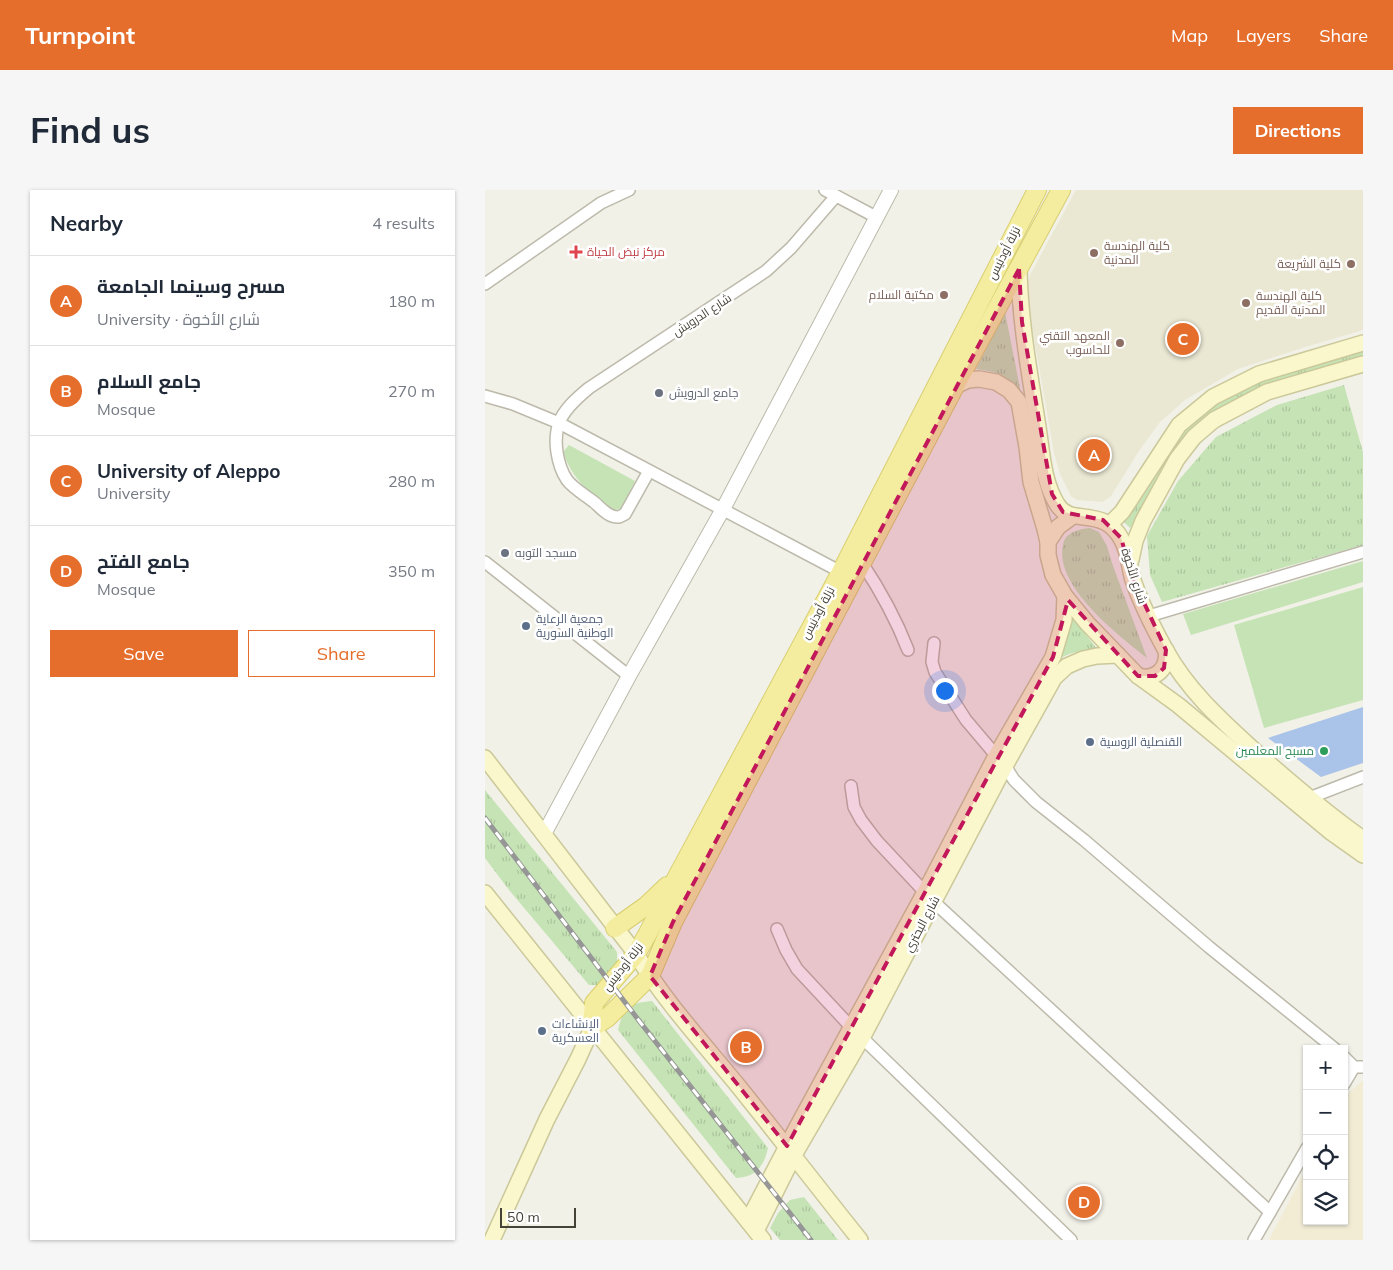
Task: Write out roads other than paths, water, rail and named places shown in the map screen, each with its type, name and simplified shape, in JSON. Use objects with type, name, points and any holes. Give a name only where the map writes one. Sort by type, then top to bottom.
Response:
[{"type":"main road","name":"نزلة أودنيس","points":[[592,1028],[595,1003],[636,954],[841,572],[1037,190]]},
{"type":"main road","points":[[490,1240],[592,1028],[607,1018],[650,976],[673,922],[955,386],[1061,190]]},
{"type":"main road","points":[[1019,269],[1022,322],[1046,476],[1057,504],[1063,512],[1073,516],[1095,518],[1110,524],[1122,512],[1179,425],[1213,397],[1259,374],[1363,343]]},
{"type":"main road","points":[[1130,564],[1135,541],[1143,521],[1177,459],[1194,437],[1214,420],[1267,392],[1363,364]]},
{"type":"main road","name":"شارع الأخوة","points":[[955,386],[968,380],[979,379],[996,382],[1009,390],[1019,402],[1031,482],[1048,542],[1050,564],[1056,580],[1065,596],[1118,655],[1138,676],[1303,801],[1363,839]]},
{"type":"main road","points":[[1048,542],[1059,527],[1073,516]]},
{"type":"main road","name":"شارع الأخوة","points":[[1110,524],[1126,546],[1133,579],[1165,650],[1186,682],[1211,711],[1303,801],[1332,833],[1363,854]]},
{"type":"main road","points":[[485,893],[759,1234],[791,1151],[857,1033],[1001,761],[1053,657],[1064,620],[1065,596]]},
{"type":"main road","points":[[1138,676],[1149,678],[1160,672],[1166,662],[1165,650]]},
{"type":"main road","points":[[1001,761],[1054,678],[1067,666],[1083,659],[1118,655]]},
{"type":"main road","points":[[485,758],[636,954],[650,976],[860,1240]]},
{"type":"main road","points":[[615,928],[646,906],[678,875]]},
{"type":"street","points":[[485,284],[601,204],[629,190]]},
{"type":"street","points":[[544,834],[629,676],[723,509],[891,190]]},
{"type":"street","points":[[831,193],[877,217]]},
{"type":"street","name":"شارع الدرويش","points":[[559,423],[569,407],[589,388],[766,271],[791,248],[831,193]]},
{"type":"street","points":[[485,396],[513,404],[559,423],[841,572]]},
{"type":"street","points":[[559,423],[558,453],[567,481],[613,517],[625,514],[649,470]]},
{"type":"street","points":[[1149,616],[1363,552]]},
{"type":"street","points":[[485,562],[629,676]]},
{"type":"street","points":[[862,563],[875,582],[901,632],[908,650]]},
{"type":"street","points":[[934,643],[932,657],[935,672],[967,720],[1001,761],[1013,780],[1036,802],[1084,840],[1209,947],[1330,1045]]},
{"type":"street","points":[[1303,801],[1363,777]]},
{"type":"street","points":[[851,786],[854,808],[861,820],[877,841],[929,897],[1270,1212]]},
{"type":"street","points":[[777,930],[797,969],[857,1033],[1071,1240]]},
{"type":"street","points":[[1348,1079],[1358,1067]]},
{"type":"street","points":[[1255,1240],[1303,1155]]},
{"type":"street","points":[[485,1239],[490,1240]]},
{"type":"water","name":"مسبح المعلمين","points":[[1363,707],[1363,763],[1321,777],[1268,738]]},
{"type":"railway","points":[[485,818],[640,1022],[811,1240]]},
{"type":"place","name":"مركز نبض الحياة","points":[[576,252]]},
{"type":"place","name":"كلية الهندسة المدنية","points":[[1094,253]]},
{"type":"place","name":"كلية الشريعة","points":[[1351,264]]},
{"type":"place","name":"مكتبة السلام","points":[[944,295]]},
{"type":"place","name":"كلية الهندسة المدنية القديم","points":[[1246,303]]},
{"type":"place","name":"University of Aleppo","points":[[1183,339]]},
{"type":"place","name":"المعهد التقني للحاسوب","points":[[1120,343]]},
{"type":"place","name":"جامع الدرويش","points":[[659,393]]},
{"type":"place","name":"مسرح وسينما الجامعة","points":[[1094,455]]},
{"type":"place","name":"مسجد التوبه","points":[[505,553]]},
{"type":"place","name":"جمعية الرعاية الوطنية السورية","points":[[526,626]]},
{"type":"place","name":"القنصلية الروسية","points":[[1090,742]]},
{"type":"place","name":"مسبح المعلمين","points":[[1324,751]]},
{"type":"place","name":"الإنشاءات العسكرية","points":[[542,1031]]},
{"type":"place","name":"جامع السلام","points":[[746,1047]]},
{"type":"place","name":"جامع الفتح","points":[[1084,1202]]}]
